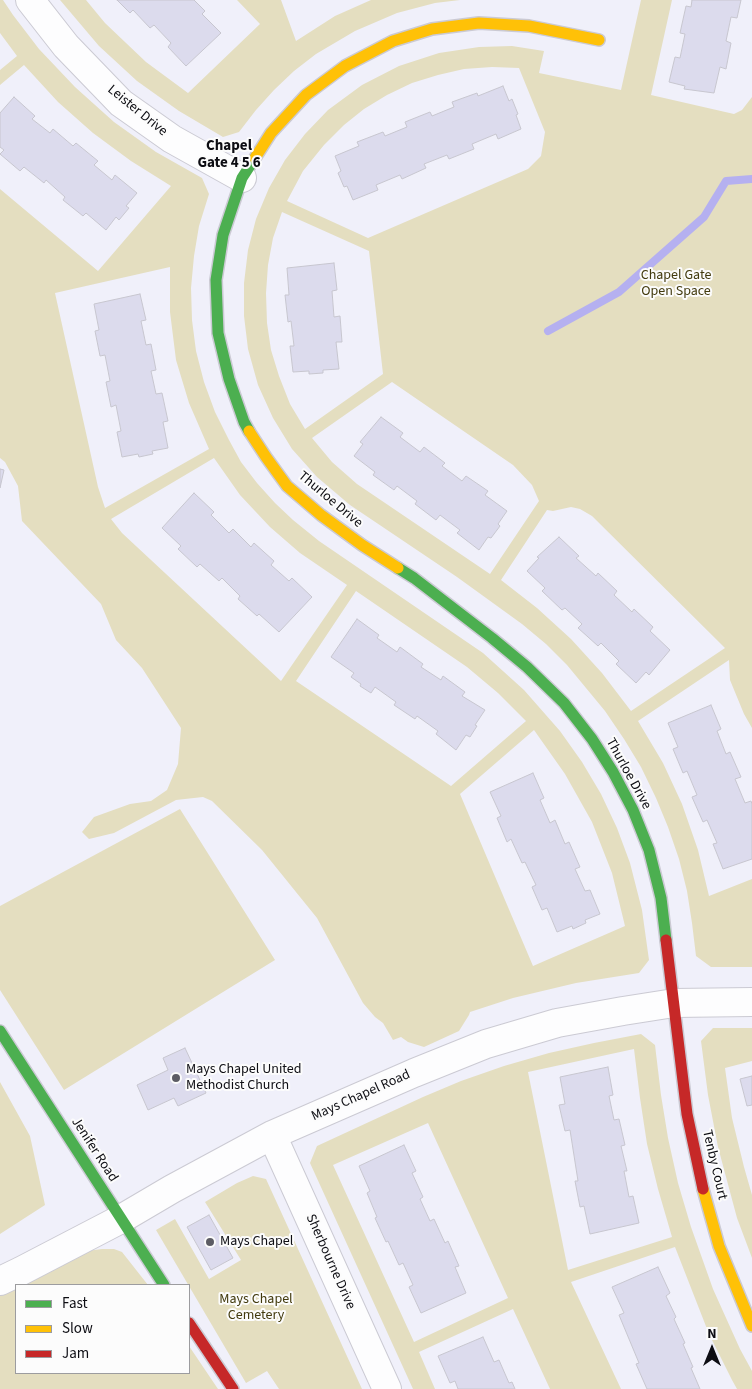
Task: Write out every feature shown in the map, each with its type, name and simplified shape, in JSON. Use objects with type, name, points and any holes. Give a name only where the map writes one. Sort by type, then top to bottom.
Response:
[{"type":"street","name":"Leister Drive","points":[[30,0],[66,46],[121,103],[172,140],[242,178]]},
{"type":"street","name":"Thurloe Drive","points":[[599,40],[529,26],[479,22],[432,29],[393,41],[345,66],[306,95],[271,133],[242,178],[223,236],[216,280],[218,333],[229,379],[244,422],[266,457],[288,486],[321,515],[362,545],[414,578],[527,667],[564,703],[592,739],[625,795],[649,850],[661,898],[674,1003]]},
{"type":"street","name":"Mays Chapel Road","points":[[0,1280],[121,1219],[272,1135],[486,1044],[557,1023],[674,1003],[752,1002]]},
{"type":"street","name":"Tenby Court","points":[[674,1003],[688,1114],[699,1174],[719,1246],[752,1326]]},
{"type":"street","name":"Jenifer Road","points":[[0,1031],[163,1284]]},
{"type":"street","name":"Sherbourne Drive","points":[[272,1135],[387,1389]]},
{"type":"street","points":[[190,1324],[233,1389]]},
{"type":"green space","points":[[0,0],[3,0],[39,49],[75,87],[114,122],[156,152],[202,178],[209,194],[199,226],[191,288],[192,320],[196,351],[204,382],[215,412],[241,462],[257,483],[293,520],[319,541],[483,653],[524,690],[560,731],[582,762],[601,794],[617,828],[630,863],[642,910],[649,960],[639,973],[576,983],[513,998],[470,1012],[459,1031],[424,1047],[408,1042],[401,1037],[393,1040],[383,1023],[363,1003],[317,918],[262,850],[212,801],[203,797],[176,800],[114,833],[89,839],[82,832],[94,817],[130,804],[151,801],[167,790],[178,764],[181,728],[142,668],[116,640],[101,604],[22,521],[18,486],[5,462],[0,458],[0,189],[98,271],[171,186],[131,161],[93,133],[58,102],[24,65],[0,85],[0,70],[17,56],[0,33]],"holes":[[[170,267],[170,312],[176,360],[189,403],[209,449],[105,508],[98,487],[55,293]],[[214,458],[240,495],[270,527],[300,553],[347,585],[281,681],[122,533],[111,519]],[[356,591],[467,667],[498,693],[526,721],[451,786],[296,681]],[[534,730],[565,774],[592,822],[612,873],[625,926],[533,966],[460,794]]]},
{"type":"green space","points":[[60,0],[86,0],[105,23],[146,62],[188,93],[260,24],[237,0],[281,0],[296,41],[335,16],[371,0],[460,0],[435,3],[397,13],[355,31],[316,54],[294,71],[274,90],[239,132],[223,137],[179,111],[137,81],[99,46]]},
{"type":"green space","name":"Chapel Gate Open Space","points":[[641,0],[672,0],[651,95],[734,114],[742,110],[752,97],[752,728],[730,680],[729,660],[638,721],[663,763],[682,804],[698,850],[709,896],[752,879],[752,967],[711,967],[696,956],[687,891],[668,827],[641,767],[605,711],[567,665],[522,624],[457,577],[350,505],[317,477],[292,449],[273,418],[258,385],[248,349],[244,316],[244,283],[248,250],[256,219],[269,188],[285,160],[305,134],[328,110],[362,85],[399,66],[439,53],[479,47],[512,46],[544,51],[539,73],[621,90]],"holes":[[[519,68],[545,132],[541,156],[528,169],[368,238],[287,201],[303,171],[324,145],[364,109],[412,83],[464,69]],[[282,212],[369,251],[383,374],[305,429],[290,404],[271,350],[267,323],[266,293],[268,265],[273,238]],[[392,382],[513,465],[532,485],[539,501],[490,574],[357,484],[332,462],[312,438]],[[571,507],[580,509],[592,516],[725,648],[631,711],[602,673],[571,639],[537,608],[501,580],[547,510],[553,511]]]},
{"type":"green space","points":[[180,809],[275,960],[64,1090],[0,990],[0,906]]},
{"type":"green space","points":[[713,1028],[752,1028],[752,1061],[725,1068],[732,1118],[752,1195],[752,1258],[737,1218],[718,1147],[708,1095],[701,1041]]},
{"type":"green space","points":[[641,1034],[655,1045],[668,1138],[678,1183],[713,1289],[752,1371],[752,1389],[737,1389],[732,1380],[709,1334],[675,1247],[571,1282],[621,1389],[550,1389],[513,1309],[419,1352],[435,1389],[413,1389],[310,1163],[317,1146],[461,1081],[549,1053]],"holes":[[[634,1049],[647,1144],[672,1237],[568,1270],[528,1072]],[[428,1123],[508,1298],[414,1342],[333,1165]]]},
{"type":"green space","points":[[0,1082],[30,1136],[45,1205],[0,1234]]},
{"type":"green space","name":"Mays Chapel Cemetery","points":[[253,1176],[266,1179],[362,1389],[279,1389],[267,1371],[246,1383],[190,1288],[190,1284],[188,1284],[156,1230],[175,1219],[209,1279],[241,1260],[205,1202]]},
{"type":"green space","points":[[114,1249],[122,1252],[147,1284],[15,1284],[87,1251]]},
{"type":"green space","points":[[15,1284],[15,1374],[190,1374],[190,1347],[218,1389],[0,1389],[0,1291]]},
{"type":"building","points":[[117,0],[194,0],[205,11],[202,14],[221,33],[186,66],[168,47],[171,43],[154,25],[150,28],[133,10],[130,13]]},
{"type":"building","points":[[692,0],[741,0],[737,18],[731,17],[726,41],[731,43],[726,69],[720,67],[714,93],[684,89],[685,86],[669,82],[675,57],[680,58],[685,34],[680,33],[686,6],[691,7]]},
{"type":"building","points":[[503,86],[509,101],[512,99],[521,129],[498,139],[496,134],[472,144],[474,149],[449,159],[447,155],[424,164],[426,168],[402,179],[400,175],[376,185],[378,190],[353,200],[347,186],[344,187],[338,173],[341,171],[335,156],[359,146],[357,142],[383,132],[385,136],[407,127],[405,122],[430,112],[432,116],[454,107],[452,102],[477,93],[478,96]]},
{"type":"building","points":[[14,97],[35,116],[32,119],[50,133],[53,129],[73,146],[76,143],[98,161],[94,165],[112,180],[115,175],[137,193],[126,206],[129,208],[119,220],[116,217],[106,230],[86,213],[83,216],[63,200],[65,197],[46,180],[44,183],[24,167],[20,171],[0,154],[4,150],[0,147],[0,113]]},
{"type":"building","points":[[334,263],[337,290],[332,291],[334,317],[340,316],[342,342],[336,342],[339,369],[323,370],[323,373],[309,374],[309,371],[293,372],[290,346],[294,346],[291,321],[288,322],[285,295],[289,295],[287,268]]},
{"type":"building","points":[[140,294],[146,320],[141,321],[146,345],[151,344],[156,370],[151,371],[156,394],[162,393],[168,421],[163,422],[168,448],[152,451],[153,454],[139,457],[138,454],[122,457],[117,432],[121,431],[116,405],[111,407],[106,382],[110,381],[105,355],[100,356],[95,331],[99,330],[94,304]]},
{"type":"building","points":[[381,417],[403,433],[400,437],[420,452],[424,447],[445,463],[442,466],[462,481],[466,476],[488,491],[485,495],[507,511],[498,524],[500,526],[491,538],[488,537],[479,550],[457,533],[460,530],[440,515],[436,520],[415,504],[417,501],[397,486],[394,490],[373,475],[375,472],[354,456],[363,444],[360,442]]},
{"type":"building","points":[[0,469],[4,470],[0,488]]},
{"type":"building","points":[[194,493],[214,512],[211,515],[229,533],[233,529],[251,547],[254,543],[274,561],[271,565],[289,581],[292,578],[312,597],[279,632],[238,599],[240,596],[222,578],[219,581],[200,564],[197,567],[178,549],[181,546],[162,528]]},
{"type":"building","points":[[559,537],[579,556],[576,558],[596,576],[598,573],[617,591],[614,595],[632,612],[634,609],[653,627],[650,631],[670,650],[649,675],[646,672],[636,683],[616,664],[619,661],[601,643],[598,646],[578,628],[582,624],[565,608],[562,610],[542,591],[545,588],[527,571],[539,558],[537,557]]},
{"type":"building","points":[[357,619],[379,635],[377,638],[397,652],[400,647],[423,664],[421,667],[441,680],[443,676],[465,692],[462,696],[485,710],[470,737],[466,735],[456,750],[436,734],[438,731],[417,716],[415,719],[394,705],[396,702],[375,687],[371,693],[360,686],[361,684],[351,677],[354,673],[331,657]]},
{"type":"building","points":[[711,705],[721,729],[717,731],[726,754],[730,752],[741,777],[735,779],[745,803],[751,801],[752,804],[752,859],[723,869],[713,844],[717,843],[707,820],[703,822],[692,797],[697,795],[687,771],[683,773],[673,749],[678,747],[668,723]]},
{"type":"building","points":[[533,773],[544,798],[540,800],[550,823],[555,820],[565,844],[569,842],[580,867],[575,869],[585,891],[590,890],[600,914],[585,920],[586,923],[573,929],[572,926],[557,932],[547,908],[542,910],[532,887],[536,885],[525,862],[522,863],[511,839],[507,842],[497,818],[501,816],[490,792]]},
{"type":"building","name":"Mays Chapel United Methodist Church","points":[[185,1048],[206,1093],[178,1106],[174,1098],[148,1110],[137,1085],[168,1070],[163,1058]]},
{"type":"building","points":[[608,1067],[613,1095],[609,1096],[614,1120],[619,1119],[625,1145],[621,1146],[627,1171],[624,1171],[629,1197],[633,1196],[639,1223],[590,1234],[584,1206],[580,1207],[575,1181],[578,1181],[570,1130],[565,1131],[559,1105],[565,1104],[560,1077]]},
{"type":"building","points":[[752,1076],[752,1105],[747,1106],[740,1079]]},
{"type":"building","points":[[404,1145],[416,1171],[412,1173],[423,1197],[420,1199],[430,1221],[434,1219],[445,1243],[448,1241],[459,1266],[455,1267],[466,1293],[421,1313],[409,1287],[413,1285],[403,1263],[399,1265],[375,1218],[377,1217],[367,1193],[370,1191],[359,1166]]},
{"type":"building","name":"Mays Chapel","points":[[209,1215],[233,1258],[211,1270],[187,1227]]},
{"type":"building","points":[[658,1267],[670,1293],[666,1296],[676,1317],[674,1319],[685,1343],[683,1344],[700,1389],[647,1389],[636,1364],[639,1363],[619,1315],[624,1313],[612,1287]]},
{"type":"building","points":[[483,1337],[494,1362],[499,1360],[509,1383],[512,1382],[515,1389],[458,1389],[455,1381],[450,1383],[438,1356]]},
{"type":"waterway","points":[[548,331],[619,292],[704,217],[726,181],[752,179]]},
{"type":"traffic: fast","points":[[249,431],[229,379],[218,333],[216,280],[223,235],[242,178],[255,158]]},
{"type":"traffic: fast","points":[[398,568],[414,578],[527,667],[564,703],[592,739],[613,772],[633,810],[649,850],[661,898],[666,940]]},
{"type":"traffic: fast","points":[[0,1031],[163,1284]]},
{"type":"traffic: slow","points":[[255,158],[271,133],[306,95],[345,66],[393,41],[432,29],[479,23],[529,26],[599,40]]},
{"type":"traffic: slow","points":[[249,431],[287,486],[321,515],[398,568]]},
{"type":"traffic: slow","points":[[703,1189],[719,1246],[752,1326]]},
{"type":"traffic: jam","points":[[666,940],[687,1114],[703,1189]]},
{"type":"traffic: jam","points":[[190,1324],[233,1389]]},
{"type":"place","name":"Mays Chapel United Methodist Church","points":[[176,1078]]},
{"type":"place","name":"Mays Chapel","points":[[210,1242]]},
{"type":"district","name":"Chapel Gate 4 5 6","points":[[229,156]]}]
